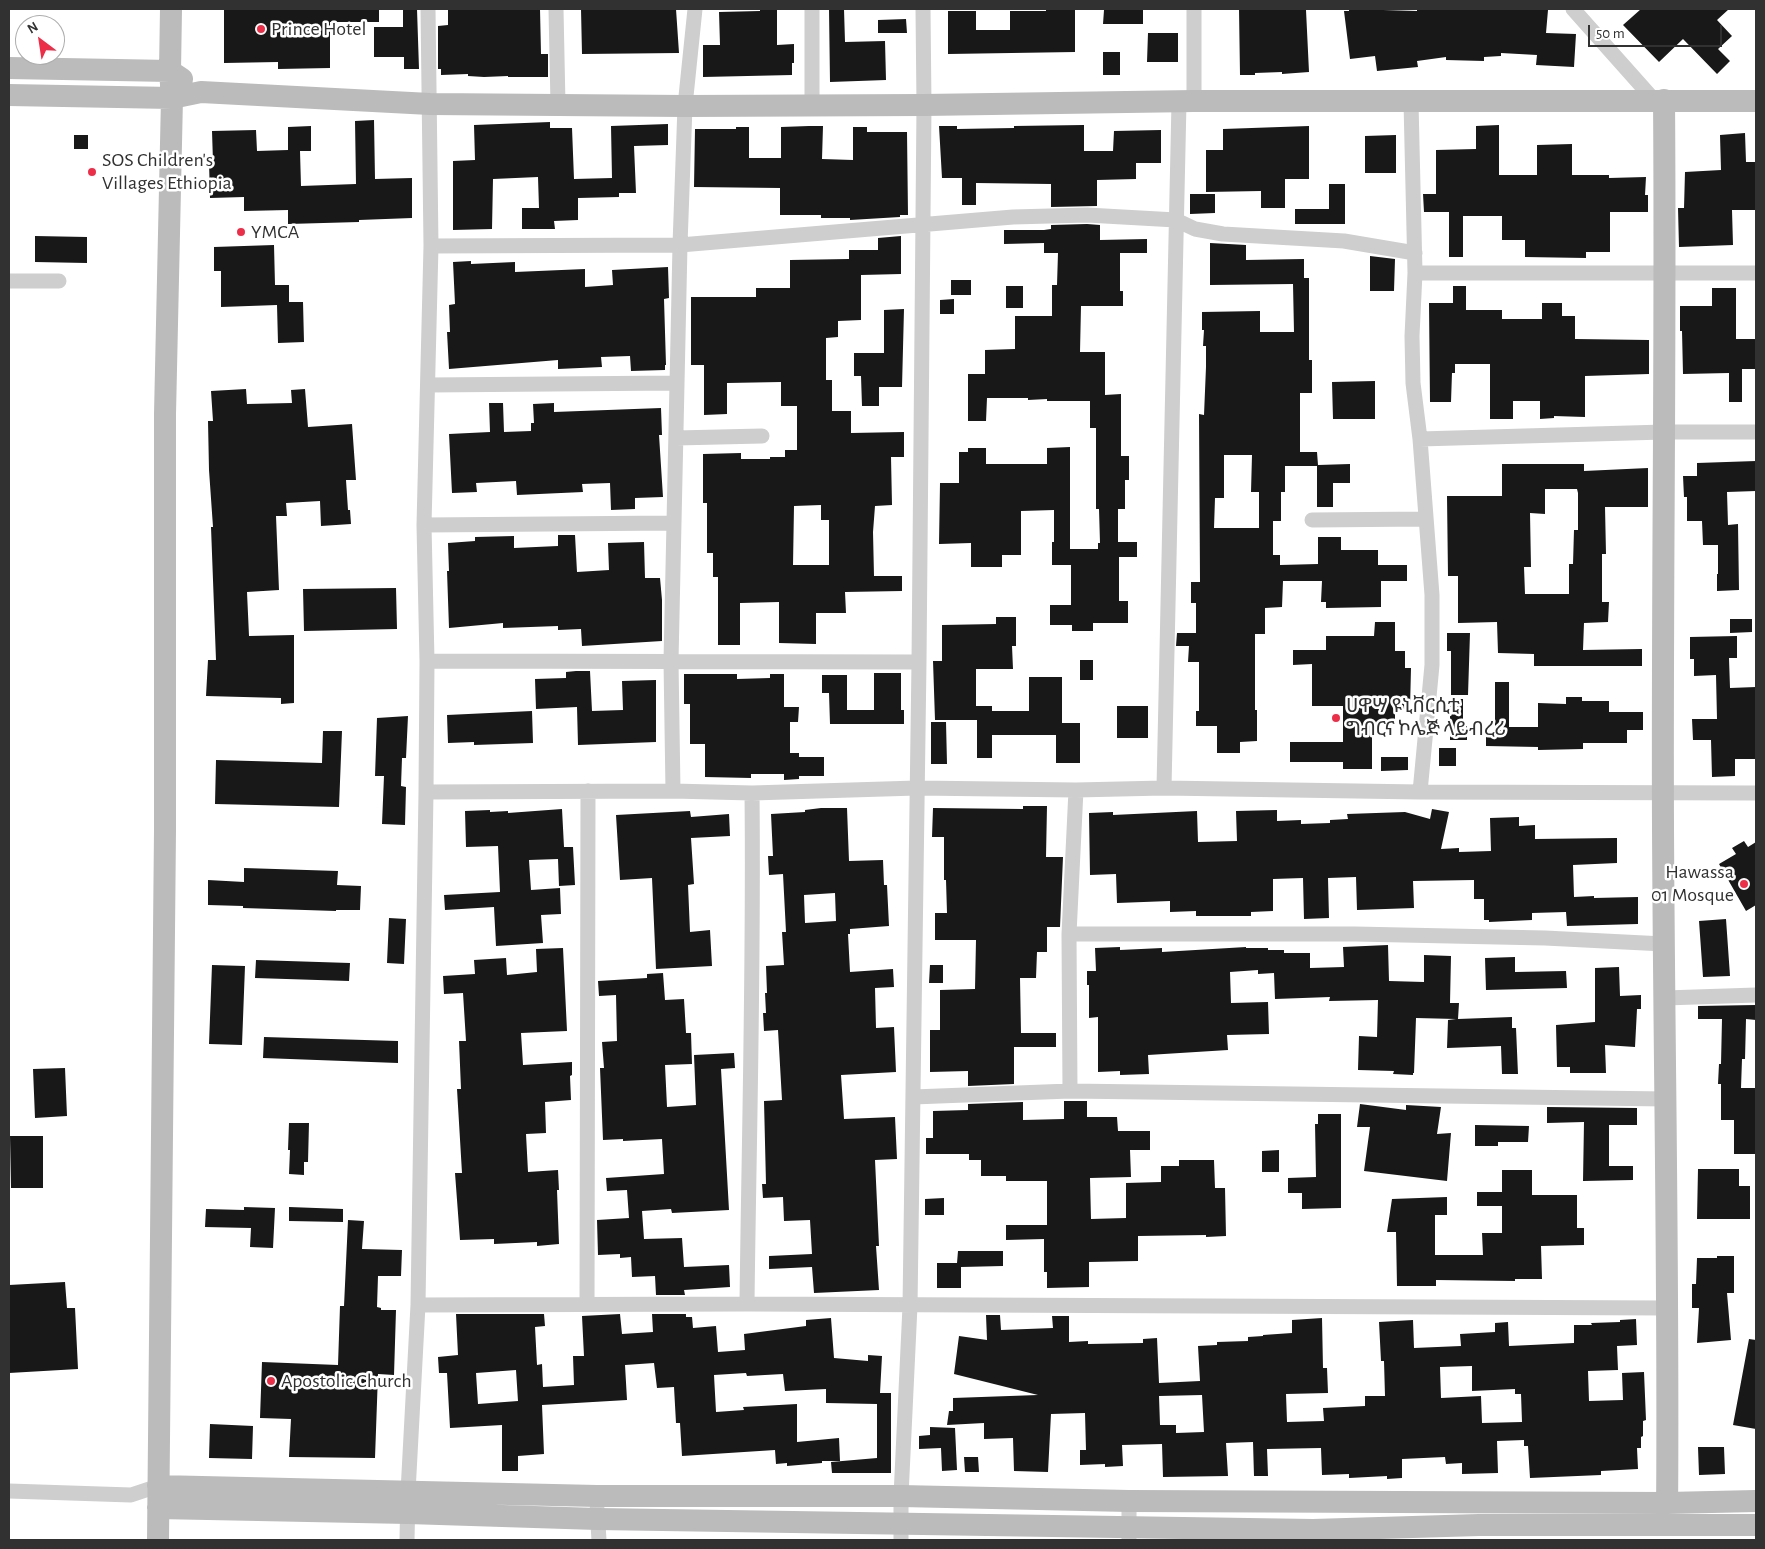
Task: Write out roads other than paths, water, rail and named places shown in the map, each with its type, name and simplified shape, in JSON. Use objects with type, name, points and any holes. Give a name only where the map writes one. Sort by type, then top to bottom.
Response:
[{"type":"street","points":[[158,1540],[165,849],[165,414],[172,98],[170,71],[171,9]]},
{"type":"street","points":[[407,1540],[418,1305],[428,661],[424,525],[431,246],[428,9]]},
{"type":"street","points":[[556,9],[558,105]]},
{"type":"street","points":[[673,791],[671,661],[680,245],[685,106],[695,9]]},
{"type":"street","points":[[812,9],[812,106]]},
{"type":"street","points":[[901,1531],[910,1306],[916,788],[920,662],[923,9]]},
{"type":"street","points":[[1164,788],[1176,220],[1194,9]]},
{"type":"street","points":[[1573,9],[1659,100],[1665,273],[1663,793],[1668,1533]]},
{"type":"street","points":[[9,68],[170,71],[201,92]]},
{"type":"street","points":[[9,95],[172,98],[201,92],[430,104],[685,106],[1187,101],[1756,101]]},
{"type":"street","points":[[1411,102],[1416,273],[1412,336],[1414,383],[1432,595],[1432,665],[1420,792]]},
{"type":"street","points":[[431,246],[680,245],[1014,217],[1087,215],[1176,220],[1195,229],[1223,234],[1344,241],[1415,253]]},
{"type":"street","points":[[1416,273],[1756,273]]},
{"type":"street","points":[[9,281],[59,281]]},
{"type":"street","points":[[428,385],[678,383]]},
{"type":"street","points":[[1420,439],[1664,432],[1756,432]]},
{"type":"street","points":[[676,438],[762,436]]},
{"type":"street","points":[[1312,520],[1425,519]]},
{"type":"street","points":[[424,525],[674,523]]},
{"type":"street","points":[[428,661],[920,662]]},
{"type":"street","points":[[426,792],[673,791],[752,793],[916,788],[1076,790],[1164,788],[1420,792],[1756,793]]},
{"type":"street","points":[[1070,1090],[1069,934],[1076,790]]},
{"type":"street","points":[[587,1304],[588,791]]},
{"type":"street","points":[[747,1304],[753,963],[752,793]]},
{"type":"street","points":[[1069,934],[1355,934],[1545,938],[1664,944]]},
{"type":"street","points":[[1665,998],[1756,995]]},
{"type":"street","points":[[913,1096],[1070,1090],[1666,1099]]},
{"type":"street","points":[[418,1305],[747,1304],[1666,1308]]},
{"type":"street","points":[[9,1491],[131,1495],[158,1486],[408,1502],[598,1530],[1313,1535],[1668,1533],[1756,1525]]},
{"type":"street","points":[[131,1495],[158,1508],[597,1496],[901,1496],[1314,1503],[1667,1503],[1756,1501]]},
{"type":"street","points":[[597,1496],[598,1530]]},
{"type":"street","points":[[1129,1501],[1129,1533]]},
{"type":"street","points":[[1477,1502],[1479,1533]]},
{"type":"street","points":[[1313,1535],[1314,1503]]},
{"type":"place","name":"Prince Hotel","points":[[261,29]]},
{"type":"place","name":"SOS Children's Villages Ethiopia","points":[[92,172]]},
{"type":"place","name":"YMCA","points":[[241,232]]},
{"type":"place","name":"ሀዋሣ ዩኒቨርሲቲ ግብርና ኮሌጅ ላይብረሪ","points":[[1336,718]]},
{"type":"place","name":"Hawassa 01 Mosque","points":[[1744,884]]},
{"type":"place","name":"Apostolic Church","points":[[271,1381]]}]
